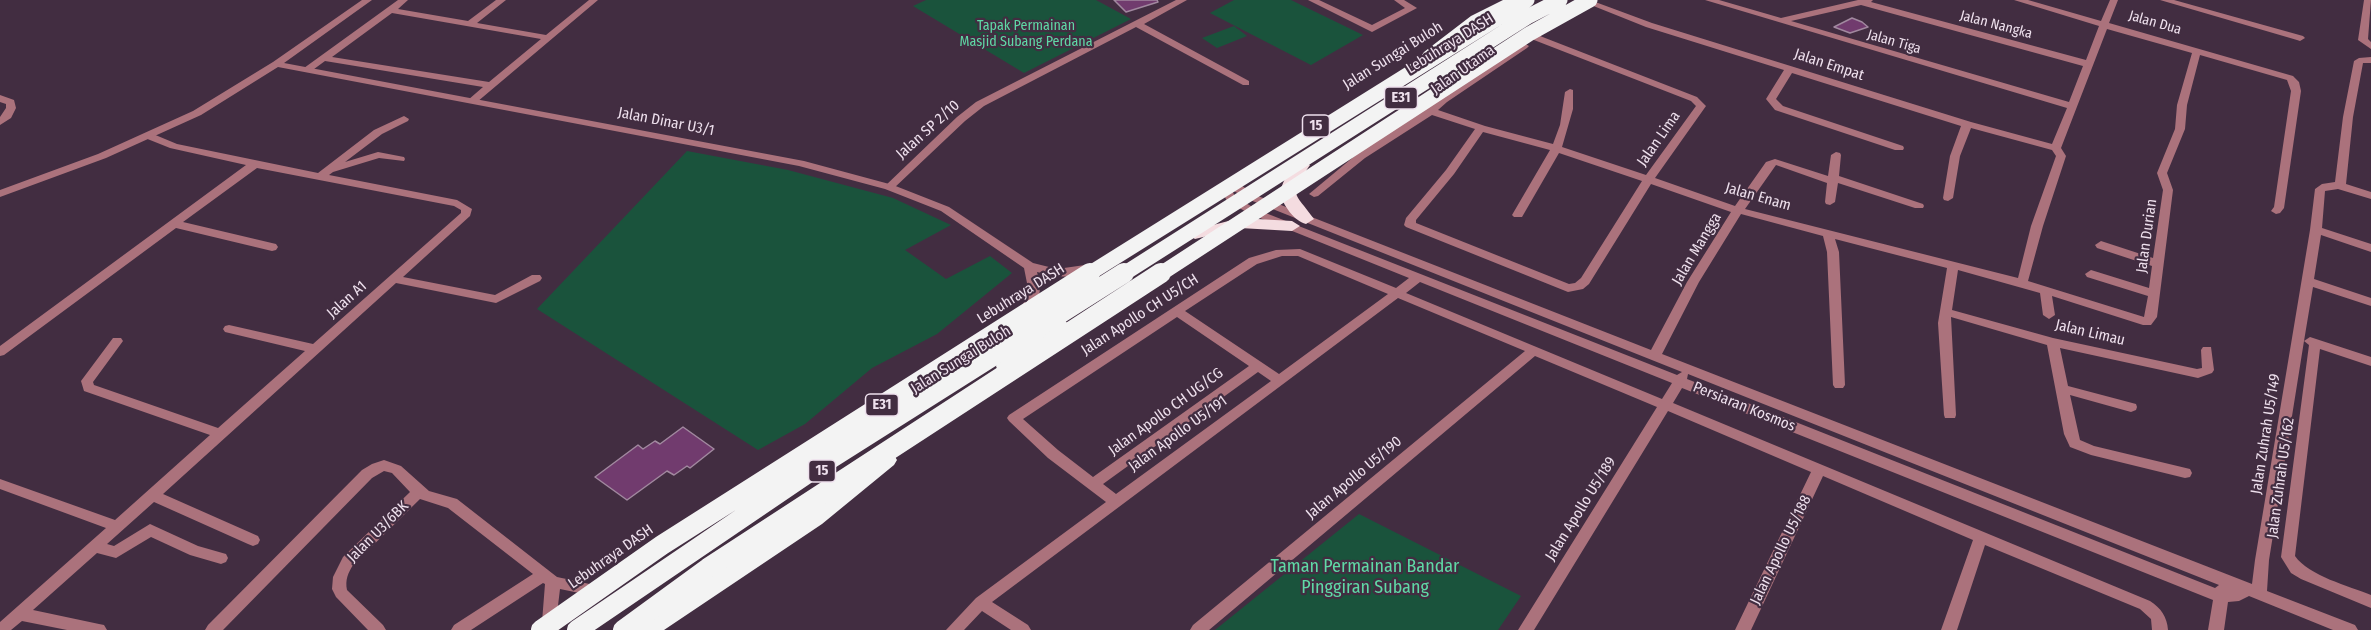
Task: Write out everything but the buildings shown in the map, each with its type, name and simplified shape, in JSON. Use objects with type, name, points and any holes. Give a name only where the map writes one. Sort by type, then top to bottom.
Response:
[{"type":"highway","points":[[1411,69],[1476,19],[1513,0]]},
{"type":"highway","name":"Jalan Sungai Buloh","points":[[542,627],[780,465],[1085,269],[1282,146],[1526,0]]},
{"type":"highway","name":"Lebuhraya DASH","points":[[542,627],[662,545],[1227,186],[1526,0]]},
{"type":"highway","name":"Lebuhraya DASH","points":[[577,630],[699,545],[1529,16],[1560,0]]},
{"type":"highway","name":"Jalan Sungai Buloh","points":[[585,630],[680,563],[1303,165],[1514,31],[1576,0]]},
{"type":"highway","points":[[623,630],[747,543],[1529,34],[1593,2]]},
{"type":"highway","name":"Jalan Sungai Buloh","points":[[1067,281],[1095,267],[1224,186],[1282,146]]},
{"type":"highway","points":[[1303,165],[1288,183],[1286,192],[1288,200],[1306,219]]},
{"type":"highway","points":[[1195,234],[1240,224],[1292,226]]},
{"type":"highway","points":[[646,630],[815,518],[1064,318]]},
{"type":"street","points":[[0,194],[39,181],[149,136],[197,113],[276,64],[368,0]]},
{"type":"street","points":[[307,70],[404,0]]},
{"type":"street","points":[[470,24],[502,0]]},
{"type":"street","points":[[473,100],[594,0]]},
{"type":"street","name":"Jalan SP 2/10","points":[[889,187],[980,104],[1183,0]]},
{"type":"street","points":[[1312,0],[1375,29],[1412,8],[1398,0]]},
{"type":"street","name":"Jalan Utama","points":[[1314,194],[1360,156],[1431,111],[1443,100],[1593,2],[1606,0]]},
{"type":"street","name":"Jalan Tiga","points":[[1709,0],[2072,106]]},
{"type":"street","name":"Jalan Dua","points":[[2018,0],[2284,75],[2294,82],[2296,91],[2279,208],[2276,211]]},
{"type":"street","points":[[2022,283],[2037,226],[2061,156],[2056,148],[2114,0]]},
{"type":"street","points":[[2164,0],[2300,38]]},
{"type":"street","points":[[2368,0],[2363,40],[2371,45]]},
{"type":"street","points":[[1779,21],[1866,1]]},
{"type":"street","name":"Jalan Nangka","points":[[1866,1],[2088,64]]},
{"type":"street","name":"Jalan Empat","points":[[1593,2],[1649,25],[1967,124],[2056,148]]},
{"type":"street","points":[[389,10],[548,38]]},
{"type":"street","points":[[1137,24],[1246,83]]},
{"type":"street","name":"Jalan Lima","points":[[1481,128],[1450,172],[1410,220],[1410,225],[1568,288],[1579,286],[1649,179],[1701,106],[1700,102],[1537,38]]},
{"type":"street","name":"Jalan Durian","points":[[2147,322],[2150,320],[2168,190],[2162,172],[2180,129],[2182,105],[2198,50]]},
{"type":"street","points":[[323,58],[491,85]]},
{"type":"street","points":[[2367,60],[2359,61],[2348,117],[2340,185],[2371,196]]},
{"type":"street","name":"Jalan Dinar U3/1","points":[[276,64],[800,164],[889,187],[945,209],[1029,266]]},
{"type":"street","points":[[1790,68],[1771,99],[1773,104],[1899,148]]},
{"type":"street","points":[[1518,214],[1558,149],[1570,109],[1570,92]]},
{"type":"street","points":[[0,98],[10,102],[12,106],[11,111],[0,122]]},
{"type":"street","name":"Jalan Enam","points":[[1431,111],[1481,128],[1558,149],[1737,210],[2022,283],[2147,322]]},
{"type":"street","points":[[324,174],[378,132],[404,119]]},
{"type":"street","points":[[1948,198],[1955,156],[1967,124]]},
{"type":"street","name":"Jalan A1","points":[[1,630],[463,218],[467,209],[457,203],[324,174],[255,164],[174,146],[149,136]]},
{"type":"street","points":[[324,174],[378,155],[400,159]]},
{"type":"street","points":[[1830,202],[1836,155]]},
{"type":"street","name":"Jalan Mangga","points":[[1654,357],[1671,322],[1737,210],[1770,164],[1775,162],[1832,180]]},
{"type":"street","points":[[0,352],[255,164]]},
{"type":"street","points":[[1832,180],[1919,206]]},
{"type":"street","name":"Jalan Zuhrah U5/149","points":[[2254,591],[2262,560],[2308,281],[2320,189],[2328,185],[2340,185]]},
{"type":"street","points":[[1224,186],[1231,199],[1247,201]]},
{"type":"street","name":"Persiaran Kosmos","points":[[1247,201],[1306,219],[1654,357],[1683,375],[2221,597]]},
{"type":"street","name":"Persiaran Kosmos","points":[[1247,201],[1292,226],[1419,277],[2254,591],[2350,630]]},
{"type":"street","points":[[176,224],[272,247]]},
{"type":"street","points":[[2316,230],[2371,248]]},
{"type":"street","points":[[1828,234],[1833,252],[1839,385]]},
{"type":"street","points":[[2101,245],[2158,264]]},
{"type":"street","name":"Jalan Apollo CH U5/CH","points":[[1092,485],[1053,454],[1014,418],[1253,261],[1276,252],[1300,253],[1398,295]]},
{"type":"street","points":[[1950,415],[1944,323],[1953,265]]},
{"type":"street","points":[[1029,266],[1057,273],[1085,269]]},
{"type":"street","points":[[1027,308],[1036,295],[1036,287],[1029,266]]},
{"type":"street","points":[[2091,274],[2154,294]]},
{"type":"street","name":"Jalan Apollo U5/191","points":[[954,630],[981,602],[1115,501],[1398,295],[1419,277]]},
{"type":"street","points":[[394,279],[496,299],[536,278]]},
{"type":"street","points":[[2308,281],[2371,302]]},
{"type":"street","points":[[2045,290],[2049,315]]},
{"type":"street","points":[[1398,295],[2145,605],[2158,622]]},
{"type":"street","points":[[1177,311],[1280,380]]},
{"type":"street","name":"Jalan Limau","points":[[1946,312],[2053,342],[2198,374],[2208,370],[2207,350]]},
{"type":"street","points":[[229,329],[317,349]]},
{"type":"street","points":[[2298,337],[2371,362]]},
{"type":"street","points":[[117,341],[87,381],[88,388],[221,434]]},
{"type":"street","points":[[2053,342],[2071,434],[2075,443],[2091,450],[2185,473]]},
{"type":"street","name":"Jalan Zuhrah U5/162","points":[[2315,343],[2288,557],[2296,569],[2306,575],[2371,602]]},
{"type":"street","name":"Jalan Apollo U5/190","points":[[1198,630],[1532,352]]},
{"type":"street","name":"Jalan Apollo CH UG/CG","points":[[1092,485],[1258,366]]},
{"type":"street","name":"Jalan Apollo U5/189","points":[[1526,630],[1683,375]]},
{"type":"street","points":[[2063,389],[2131,407]]},
{"type":"street","points":[[213,630],[375,467],[384,465],[396,468],[419,492],[431,499],[452,503],[548,579],[594,590]]},
{"type":"street","name":"Jalan Apollo U5/188","points":[[1743,630],[1819,470]]},
{"type":"street","points":[[0,484],[117,526]]},
{"type":"street","points":[[1092,485],[1115,501]]},
{"type":"street","name":"Jalan U3/6BK","points":[[378,630],[341,593],[338,586],[340,574],[348,561],[419,492]]},
{"type":"street","points":[[152,495],[253,540]]},
{"type":"street","points":[[95,547],[116,552],[150,530],[195,551],[221,558]]},
{"type":"street","points":[[1948,630],[1981,537]]},
{"type":"street","points":[[542,627],[548,579]]},
{"type":"street","points":[[459,630],[548,579]]},
{"type":"street","points":[[2216,630],[2224,580]]},
{"type":"street","points":[[2221,597],[2254,591]]},
{"type":"street","points":[[981,602],[1023,630]]},
{"type":"street","points":[[19,614],[99,630]]},
{"type":"green space","name":"Tapak Permainan Masjid Subang Perdana","points":[[926,0],[1096,0],[1131,19],[1024,73],[913,6]]},
{"type":"green space","points":[[1234,0],[1291,0],[1363,35],[1311,65],[1210,13]]},
{"type":"green space","points":[[1234,26],[1247,36],[1217,48],[1202,38]]},
{"type":"green space","points":[[687,151],[788,170],[893,198],[951,225],[905,250],[946,279],[990,256],[1012,273],[937,334],[872,368],[805,424],[758,450],[537,309]]},
{"type":"green space","name":"Taman Permainan Bandar Pinggiran Subang","points":[[1359,514],[1521,596],[1498,630],[1215,630]]}]
